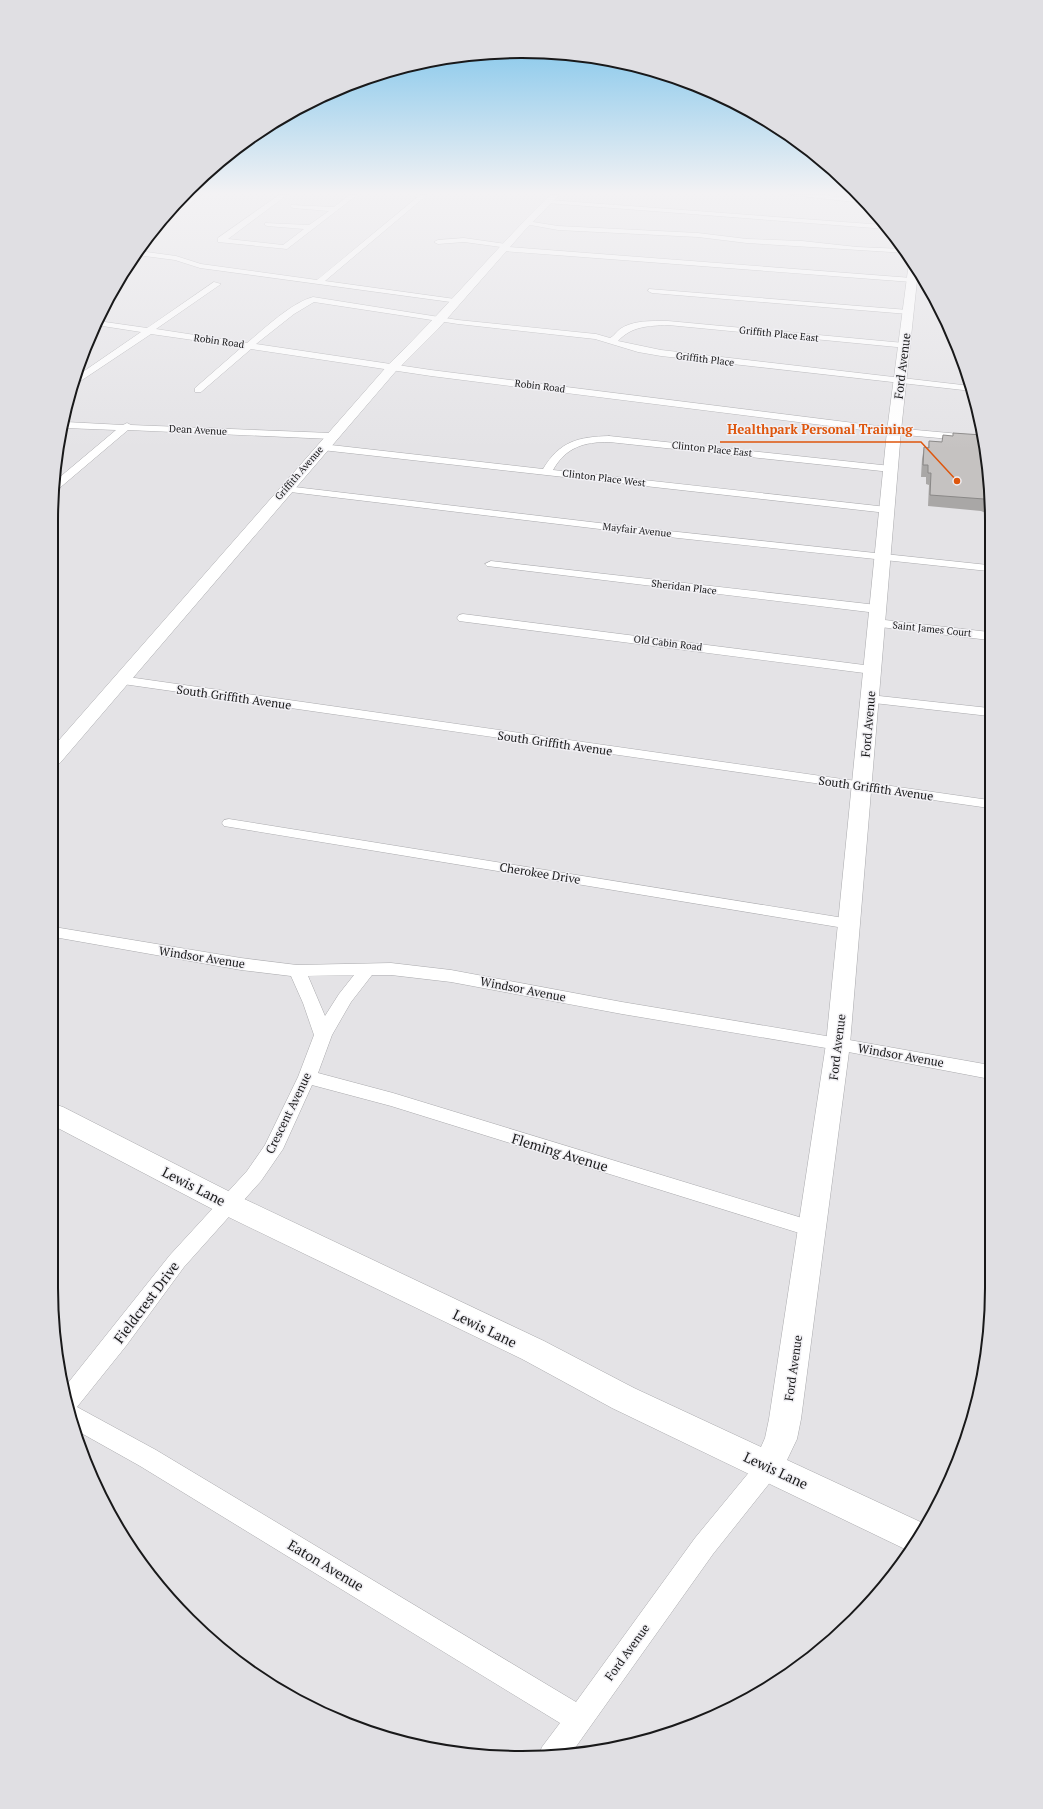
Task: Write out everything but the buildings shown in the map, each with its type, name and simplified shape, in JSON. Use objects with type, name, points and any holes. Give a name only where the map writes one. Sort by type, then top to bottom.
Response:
[{"type":"street","points":[[300,279],[456,301]]},
{"type":"street","points":[[319,282],[322,279]]},
{"type":"street","name":"Griffith Avenue","points":[[58,753],[326,442],[392,368],[441,319],[476,279]]},
{"type":"street","points":[[905,279],[912,280]]},
{"type":"street","name":"Ford Avenue","points":[[557,1749],[704,1546],[768,1467],[781,1439],[838,1044],[863,786],[894,431],[912,280]]},
{"type":"street","points":[[82,377],[217,284]]},
{"type":"street","points":[[652,291],[908,312]]},
{"type":"street","name":"Griffith Place","points":[[198,390],[302,304],[311,299],[441,319],[596,338],[661,353],[965,388]]},
{"type":"street","name":"Griffith Place East","points":[[610,341],[616,339],[625,330],[634,326],[668,323],[904,346]]},
{"type":"street","name":"Robin Road","points":[[102,324],[392,368],[894,431],[977,438]]},
{"type":"street","name":"Dean Avenue","points":[[68,425],[127,426],[326,442]]},
{"type":"street","points":[[60,482],[127,426]]},
{"type":"street","name":"Clinton Place East","points":[[547,471],[552,462],[565,448],[580,442],[604,439],[891,469]]},
{"type":"street","name":"Clinton Place West","points":[[326,442],[547,471],[887,510]]},
{"type":"street","name":"Mayfair Avenue","points":[[286,489],[650,532],[985,568]]},
{"type":"street","name":"Sheridan Place","points":[[491,564],[877,616]]},
{"type":"street","name":"Saint James Court","points":[[877,616],[985,635]]},
{"type":"street","name":"Old Cabin Road","points":[[463,618],[872,670]]},
{"type":"street","name":"South Griffith Avenue","points":[[120,680],[985,803]]},
{"type":"street","points":[[870,700],[985,712]]},
{"type":"street","name":"Cherokee Drive","points":[[229,823],[850,924]]},
{"type":"street","name":"Windsor Avenue","points":[[58,933],[241,964],[297,971],[391,969],[451,976],[622,1008],[838,1044],[985,1071]]},
{"type":"street","name":"Crescent Avenue","points":[[228,1204],[254,1176],[273,1149],[307,1077],[323,1035],[345,998],[368,969]]},
{"type":"street","points":[[297,971],[312,1003],[323,1035]]},
{"type":"street","name":"Fleming Avenue","points":[[307,1077],[331,1082],[393,1100],[812,1228]]},
{"type":"street","name":"Lewis Lane","points":[[58,1116],[228,1204],[533,1350],[624,1398],[913,1536]]},
{"type":"street","name":"Fieldcrest Drive","points":[[71,1396],[118,1339],[177,1261],[228,1204]]},
{"type":"street","name":"Eaton Avenue","points":[[78,1419],[148,1458],[579,1719]]},
{"type":"place","name":"Healthpark Personal Training","points":[[957,481]]}]
